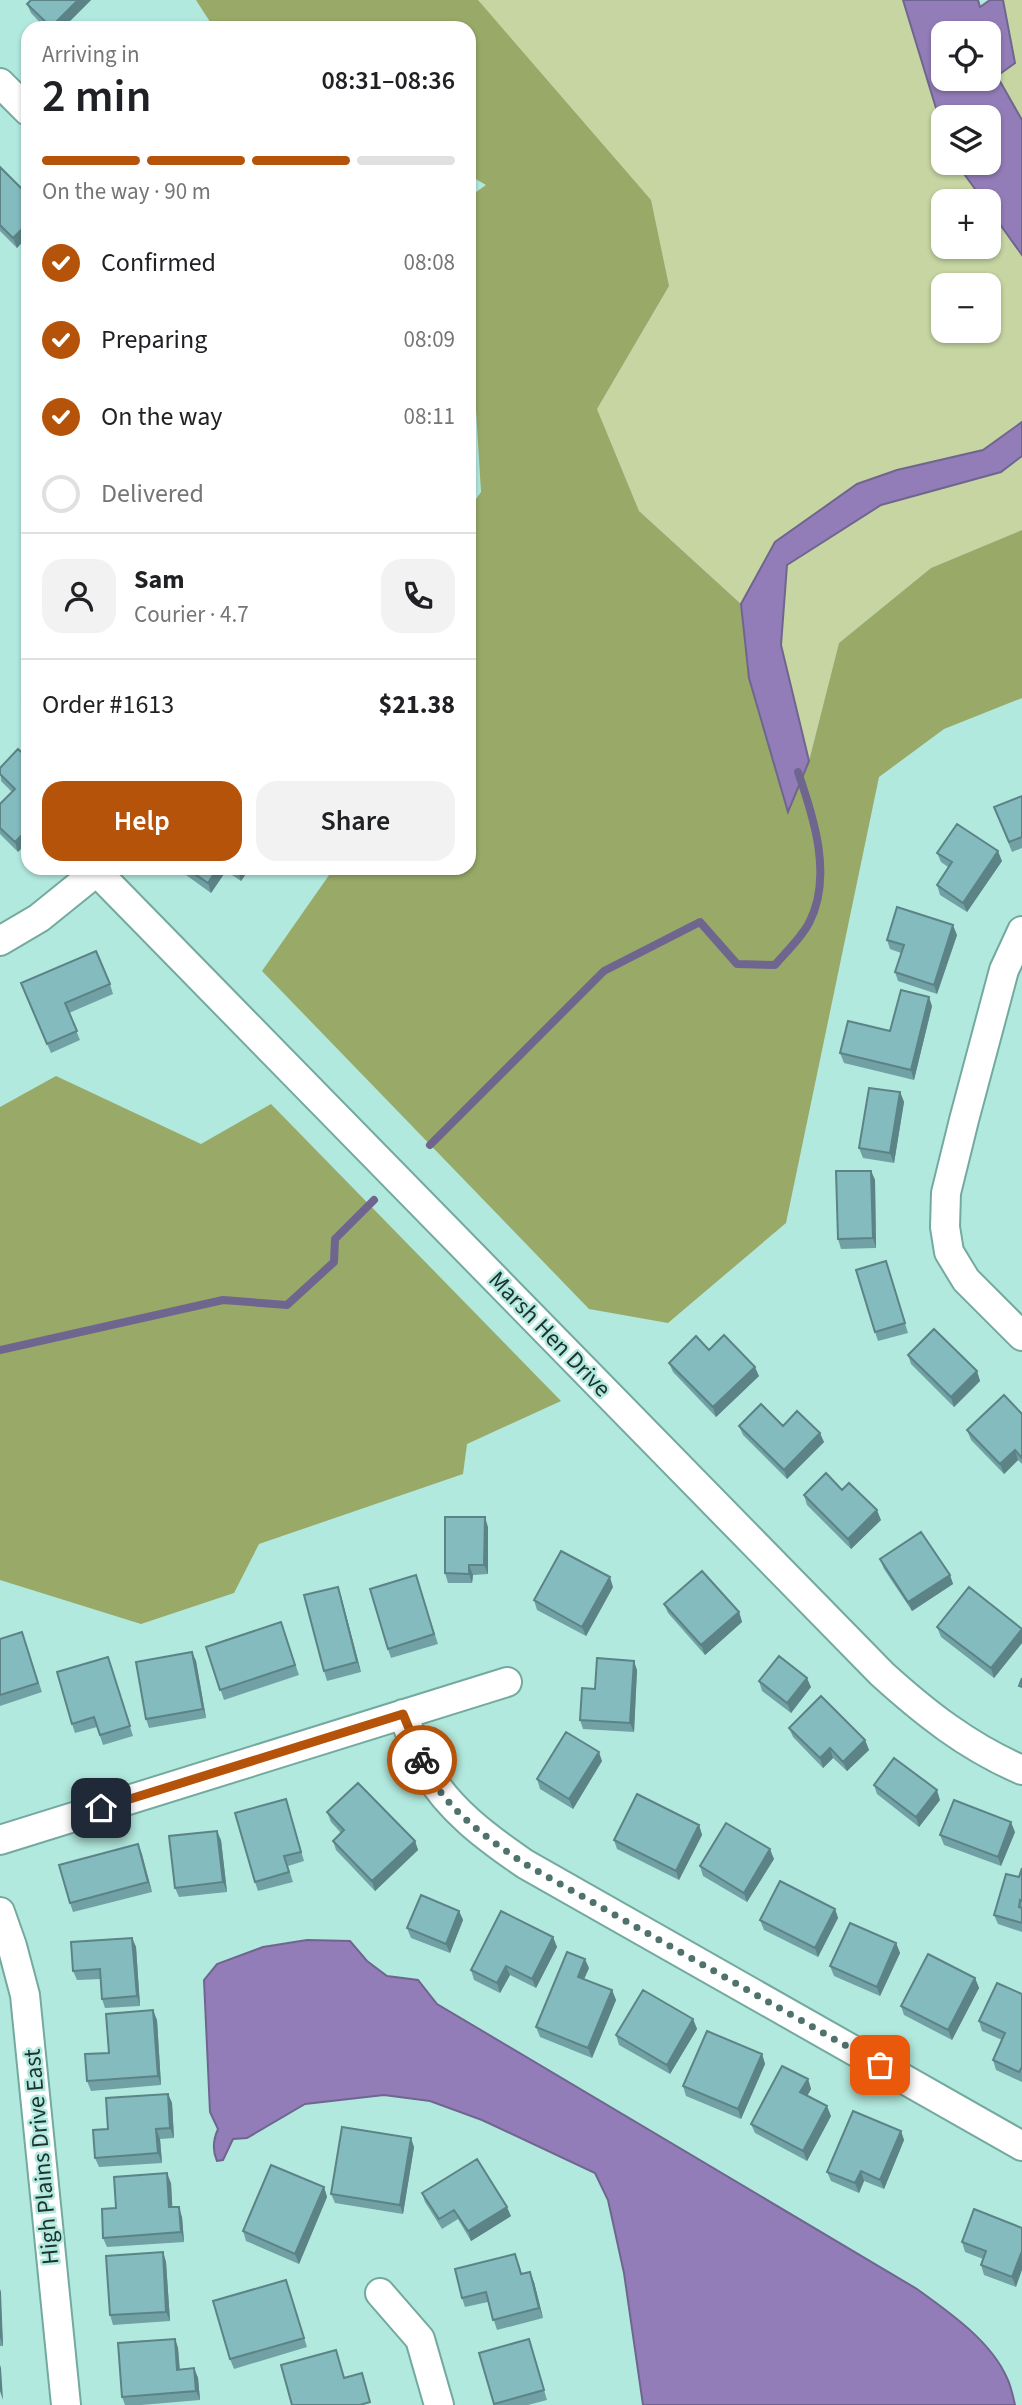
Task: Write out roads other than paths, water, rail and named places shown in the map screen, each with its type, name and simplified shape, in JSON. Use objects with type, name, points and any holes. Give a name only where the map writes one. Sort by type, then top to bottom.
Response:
[{"type":"street","points":[[0,83],[21,104]]},
{"type":"street","points":[[0,941],[39,918],[93,875]]},
{"type":"street","name":"Marsh Hen Drive","points":[[104,875],[882,1674],[918,1707],[958,1737],[996,1759],[1022,1770]]},
{"type":"street","points":[[1022,931],[1004,970],[964,1120],[946,1192],[945,1227],[949,1252],[966,1280],[1022,1336]]},
{"type":"street","points":[[0,1840],[508,1682]]},
{"type":"street","points":[[403,1714],[426,1769],[449,1802],[484,1837],[525,1864],[1022,2146]]},
{"type":"street","name":"High Plains Drive East","points":[[0,1912],[25,1995],[66,2405]]},
{"type":"street","points":[[380,2293],[420,2339],[439,2405]]},
{"type":"waterway","points":[[430,1145],[604,971],[700,922],[737,964],[775,965],[809,923],[820,886],[815,828],[798,772]]},
{"type":"waterway","points":[[0,1350],[223,1300],[287,1305],[334,1262],[335,1239],[374,1200]]}]
